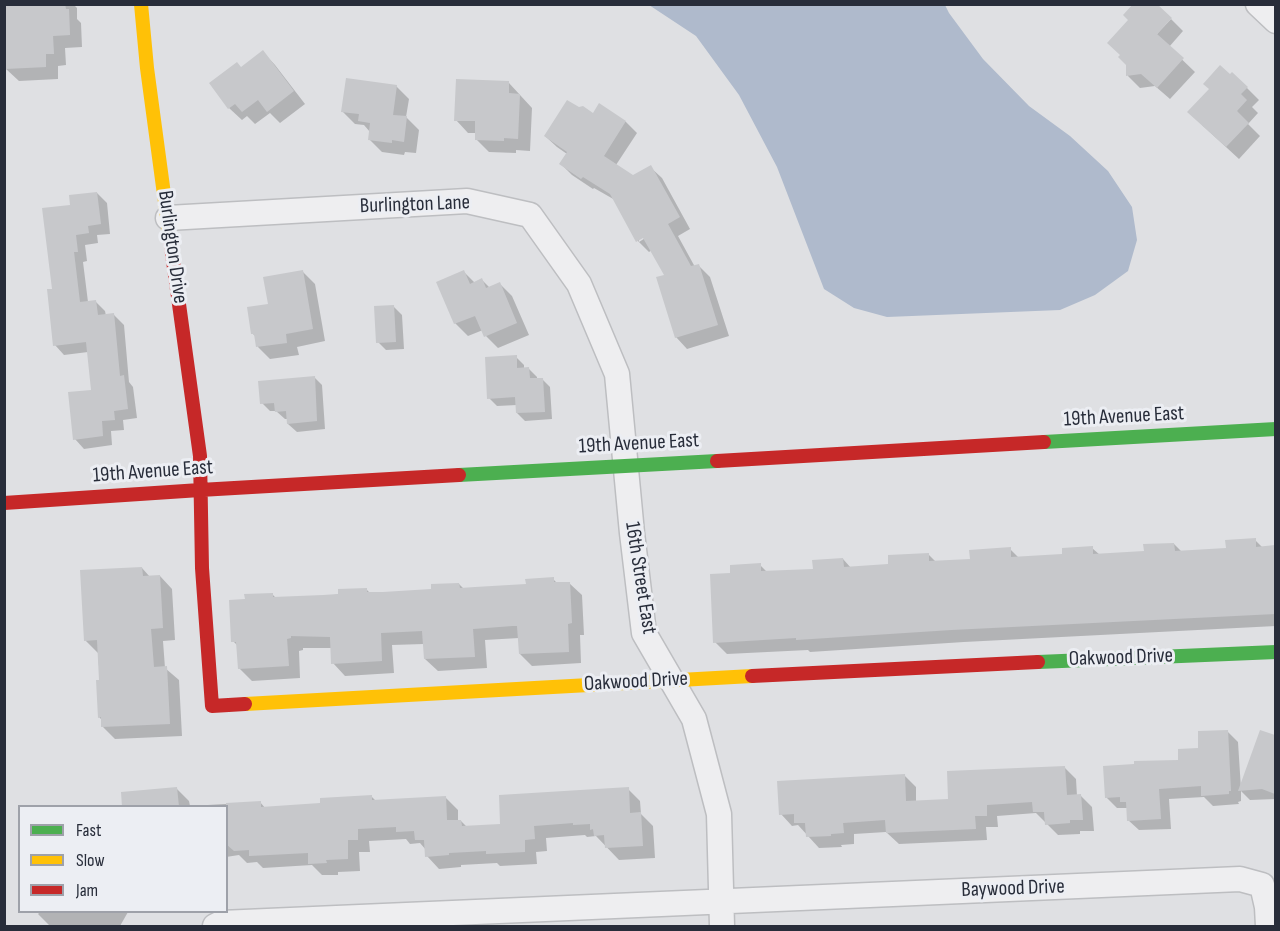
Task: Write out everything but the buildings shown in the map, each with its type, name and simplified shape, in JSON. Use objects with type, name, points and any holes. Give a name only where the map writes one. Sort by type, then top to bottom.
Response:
[{"type":"street","name":"Burlington Drive","points":[[141,4],[147,68],[200,456],[200,490]]},
{"type":"street","name":"Burlington Lane","points":[[168,218],[467,201],[530,215],[579,284],[616,374],[625,466]]},
{"type":"street","name":"19th Avenue East","points":[[4,503],[1275,429]]},
{"type":"street","name":"16th Street East","points":[[625,466],[644,633],[694,718],[719,814],[722,927]]},
{"type":"street","name":"Oakwood Drive","points":[[200,490],[202,568],[212,706],[871,669],[1275,652]]},
{"type":"street","name":"Baywood Drive","points":[[721,902],[1240,879],[1262,885],[1267,907],[1268,927]]},
{"type":"street","points":[[215,927],[221,923],[721,902]]},
{"type":"water","points":[[649,5],[945,5],[983,59],[1029,106],[1070,136],[1108,171],[1132,207],[1137,240],[1128,271],[1095,295],[1060,310],[887,317],[854,308],[824,289],[777,167],[739,95],[696,36]]},
{"type":"traffic: fast","points":[[1044,442],[1276,429]]},
{"type":"traffic: fast","points":[[459,475],[717,461]]},
{"type":"traffic: fast","points":[[1038,662],[1276,652]]},
{"type":"traffic: slow","points":[[141,4],[147,68],[170,239]]},
{"type":"traffic: slow","points":[[245,704],[752,676]]},
{"type":"traffic: jam","points":[[170,239],[200,456],[202,568],[212,706],[245,704]]},
{"type":"traffic: jam","points":[[717,461],[1044,442]]},
{"type":"traffic: jam","points":[[4,503],[459,475]]},
{"type":"traffic: jam","points":[[752,676],[1038,662]]}]
